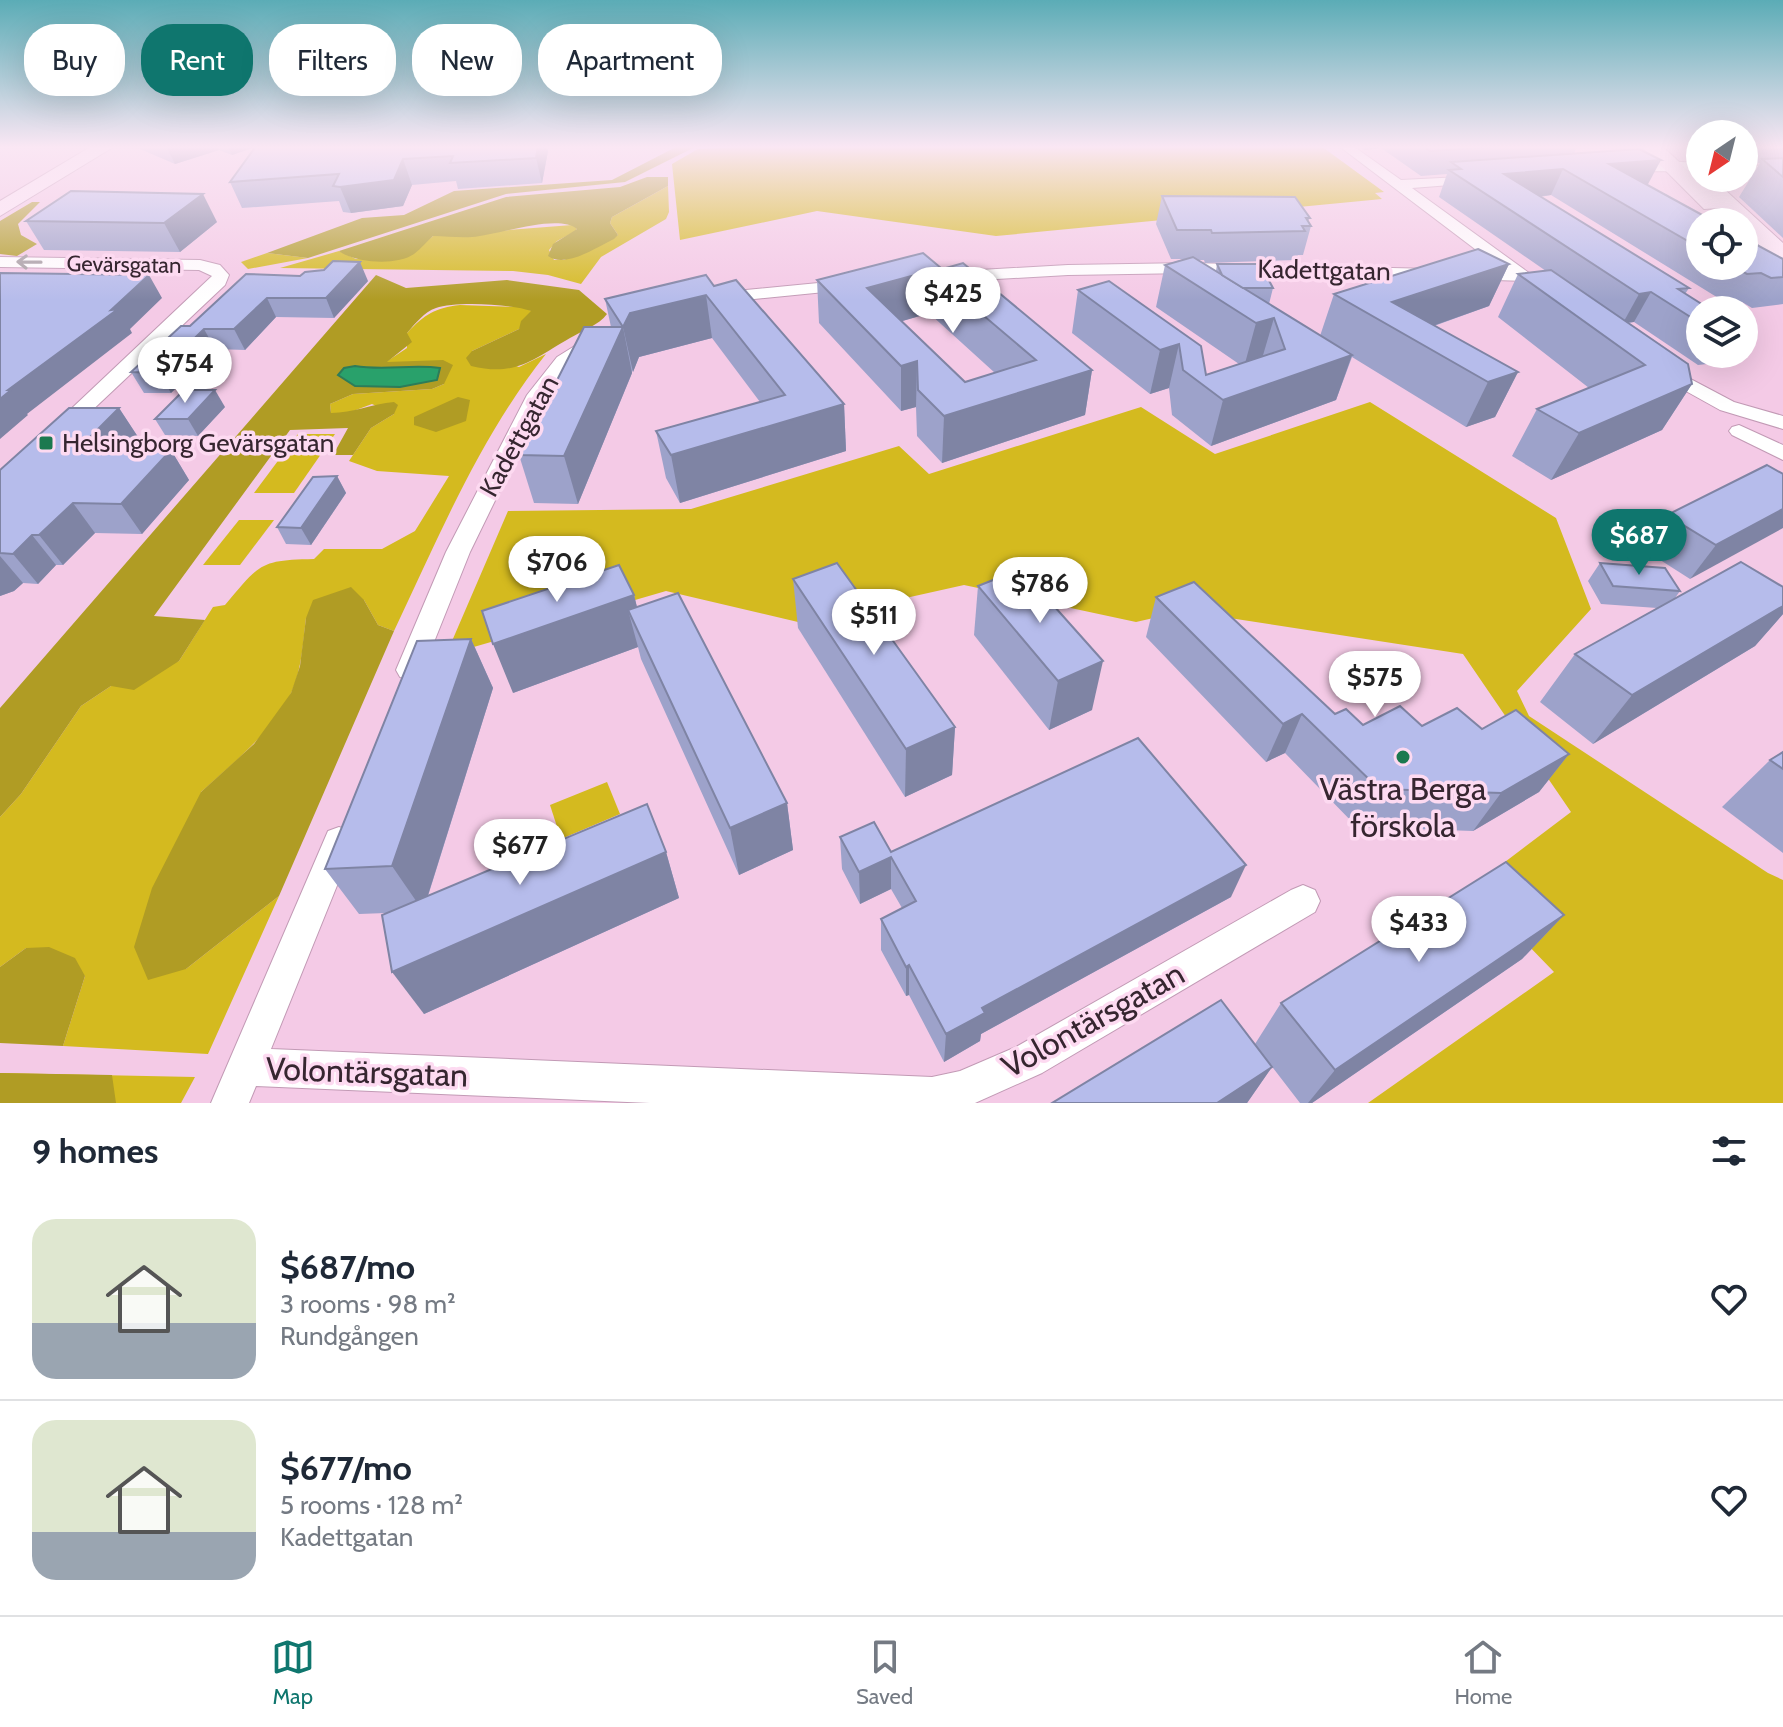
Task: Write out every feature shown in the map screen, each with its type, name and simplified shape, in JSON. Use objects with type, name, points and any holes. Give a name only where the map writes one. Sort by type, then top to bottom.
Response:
[{"type":"street","points":[[0,210],[21,197]]},
{"type":"street","name":"Kadettgatan","points":[[922,279],[1117,269],[1227,268],[1530,282],[1416,197]]},
{"type":"street","points":[[1722,197],[1780,250]]},
{"type":"street","points":[[1758,250],[1783,274]]},
{"type":"street","name":"Gevärsgatan","points":[[0,262],[200,265],[214,269],[221,275],[219,281],[46,443]]},
{"type":"street","name":"Gevärsgatan","points":[[0,276],[181,280],[196,284],[206,292]]},
{"type":"street","points":[[697,302],[867,283]]},
{"type":"street","name":"Kadettgatan","points":[[400,693],[458,552],[537,395],[564,361],[613,329]]},
{"type":"street","points":[[1652,364],[1727,406],[1783,423]]},
{"type":"street","points":[[1739,431],[1783,453]]},
{"type":"street","points":[[230,1103],[348,820]]},
{"type":"street","name":"Volontärsgatan","points":[[246,1067],[932,1096],[961,1090],[1029,1060],[1303,901]]},
{"type":"shaded area","points":[[441,197],[495,197],[308,258],[267,253],[362,218],[404,215]]},
{"type":"shaded area","points":[[505,197],[647,197],[612,217],[610,223],[618,235],[614,239],[563,260],[548,256],[553,244],[577,229],[556,223],[472,237],[433,236],[414,254],[397,260],[365,260],[339,251]]},
{"type":"shaded area","points":[[647,197],[668,197],[666,219],[601,257],[581,284],[548,275],[513,271],[280,268],[339,251],[356,259],[407,257],[433,236],[572,225],[577,227],[576,231],[557,241],[549,250],[554,260],[564,260],[618,235],[610,223],[612,217]]},
{"type":"shaded area","points":[[676,197],[1382,199],[996,236],[817,211],[680,240]]},
{"type":"shaded area","points":[[32,202],[40,202],[18,224],[21,235],[37,244],[17,256],[0,254],[0,221]]},
{"type":"shaded area","points":[[267,253],[308,258],[248,269],[241,262]]},
{"type":"shaded area","points":[[376,275],[406,288],[507,280],[579,290],[607,314],[595,325],[535,359],[513,368],[501,369],[471,366],[466,358],[472,351],[519,329],[521,321],[531,311],[469,304],[436,308],[424,315],[407,333],[412,342],[387,362],[443,360],[453,365],[444,384],[432,389],[353,394],[330,404],[331,413],[394,402],[398,405],[394,414],[371,428],[353,455],[333,455],[348,428],[290,430],[154,616],[205,620],[179,661],[134,690],[111,686],[81,706],[21,794],[0,817],[0,708]]},
{"type":"shaded area","points":[[460,305],[521,307],[532,311],[519,329],[472,351],[519,367],[546,354],[522,386],[481,453],[444,523],[394,631],[378,625],[364,600],[306,618],[298,673],[285,705],[252,746],[201,792],[186,969],[279,896],[208,1054],[63,1046],[85,976],[26,948],[0,967],[0,817],[21,794],[81,706],[111,686],[179,661],[213,607],[225,605],[262,567],[282,561],[314,559],[324,549],[382,549],[415,531],[449,476],[377,471],[349,461],[371,428],[394,414],[372,404],[348,413],[331,413],[330,404],[353,394],[432,389],[444,384],[386,362],[407,348],[407,333],[425,317],[437,310]]},
{"type":"shaded area","points":[[344,368],[440,368],[437,380],[400,387],[355,386],[338,375]]},
{"type":"shaded area","points":[[458,397],[470,400],[466,421],[436,432],[414,425],[414,417]]},
{"type":"shaded area","points":[[1370,402],[1556,518],[1591,609],[1517,691],[1529,716],[1783,880],[1783,1103],[1368,1103],[1554,972],[1472,887],[1571,812],[1463,654],[1184,611],[1136,622],[964,585],[798,622],[666,591],[446,655],[508,511],[691,509],[899,446],[929,474],[1141,407],[1215,454]]},
{"type":"shaded area","points":[[298,434],[335,434],[294,493],[254,493]]},
{"type":"shaded area","points":[[239,520],[274,520],[240,565],[203,565]]},
{"type":"shaded area","points":[[351,587],[364,600],[378,625],[394,631],[279,896],[186,969],[148,980],[134,947],[152,888],[201,792],[254,744],[291,693],[300,666],[306,618],[313,600]]},
{"type":"shaded area","points":[[607,782],[620,814],[561,839],[550,805]]},
{"type":"shaded area","points":[[49,947],[75,958],[85,976],[63,1046],[0,1043],[0,967],[26,948]]},
{"type":"shaded area","points":[[0,1073],[195,1077],[181,1103],[0,1103]]},
{"type":"shaded area","points":[[0,1073],[112,1075],[116,1103],[0,1103]]},
{"type":"building","points":[[61,197],[198,197],[164,223],[26,221]]},
{"type":"building","points":[[1163,197],[1295,197],[1310,218],[1306,218],[1311,226],[1302,226],[1305,231],[1212,233],[1211,230],[1177,230]]},
{"type":"building","points":[[1491,197],[1542,197],[1689,288],[1678,289],[1689,296],[1686,296],[1686,314],[1651,292],[1639,294]]},
{"type":"building","points":[[1612,197],[1670,197],[1689,208],[1686,208],[1686,240]]},
{"type":"building","points":[[1758,246],[1783,259],[1783,277],[1771,278],[1758,273]]},
{"type":"building","points":[[1478,249],[1509,264],[1392,302],[1518,372],[1488,382],[1334,294]]},
{"type":"building","points":[[923,253],[941,268],[867,288],[965,382],[1036,360],[932,272],[963,263],[1092,370],[944,416],[918,390],[917,361],[901,366],[817,280]]},
{"type":"building","points":[[1193,257],[1352,355],[1223,400],[1183,370],[1179,344],[1160,350],[1078,290],[1109,281],[1201,346],[1206,375],[1285,349],[1274,318],[1256,323],[1165,265]]},
{"type":"building","points":[[333,261],[360,262],[326,298],[267,298],[234,329],[204,329],[159,373],[131,372],[181,326],[190,326],[246,274],[300,276],[305,272],[324,270]]},
{"type":"building","points":[[1217,264],[1260,264],[1273,288],[1243,288],[1222,275]]},
{"type":"building","points":[[1551,270],[1686,363],[1692,384],[1579,433],[1537,409],[1645,365],[1518,274]]},
{"type":"building","points":[[0,273],[149,275],[111,310],[118,309],[0,399]]},
{"type":"building","points":[[706,275],[714,286],[736,280],[844,404],[671,455],[656,431],[785,395],[706,295],[630,313],[623,327],[605,299]]},
{"type":"building","points":[[584,327],[623,327],[564,456],[519,455]]},
{"type":"building","points":[[184,390],[215,390],[188,419],[155,419]]},
{"type":"building","points":[[69,408],[119,408],[78,449],[171,450],[121,504],[73,503],[13,554],[0,553],[0,470]]},
{"type":"building","points":[[1767,465],[1783,474],[1783,509],[1716,545],[1667,515]]},
{"type":"building","points":[[337,476],[301,528],[277,527],[313,477]]},
{"type":"building","points":[[1741,562],[1783,587],[1783,606],[1632,695],[1575,654]]},
{"type":"building","points":[[837,563],[955,727],[906,749],[793,579]]},
{"type":"building","points":[[1600,563],[1665,568],[1680,591],[1613,586]]},
{"type":"building","points":[[619,565],[634,595],[493,644],[482,611]]},
{"type":"building","points":[[1021,569],[1103,661],[1058,681],[978,586]]},
{"type":"building","points":[[1194,582],[1335,714],[1346,709],[1363,725],[1400,706],[1422,726],[1457,708],[1482,729],[1516,710],[1569,754],[1501,793],[1379,789],[1302,714],[1283,724],[1156,597]]},
{"type":"building","points":[[678,593],[787,803],[730,828],[628,610]]},
{"type":"building","points":[[471,639],[392,866],[325,869],[417,641]]},
{"type":"building","points":[[1138,738],[1246,865],[982,1008],[985,1013],[946,1034],[881,919],[916,901],[891,857],[859,872],[840,837],[874,822],[891,852]]},
{"type":"building","points":[[1783,752],[1783,769],[1770,760]]},
{"type":"building","points":[[647,804],[666,852],[392,972],[382,915]]},
{"type":"building","points":[[1506,862],[1564,915],[1335,1070],[1281,1003]]},
{"type":"building","points":[[1221,1000],[1272,1067],[1217,1103],[1052,1103]]},
{"type":"place","name":"Helsingborg Gevärsgatan","points":[[46,443]]},
{"type":"place","name":"Västra Berga förskola","points":[[1403,757]]}]
